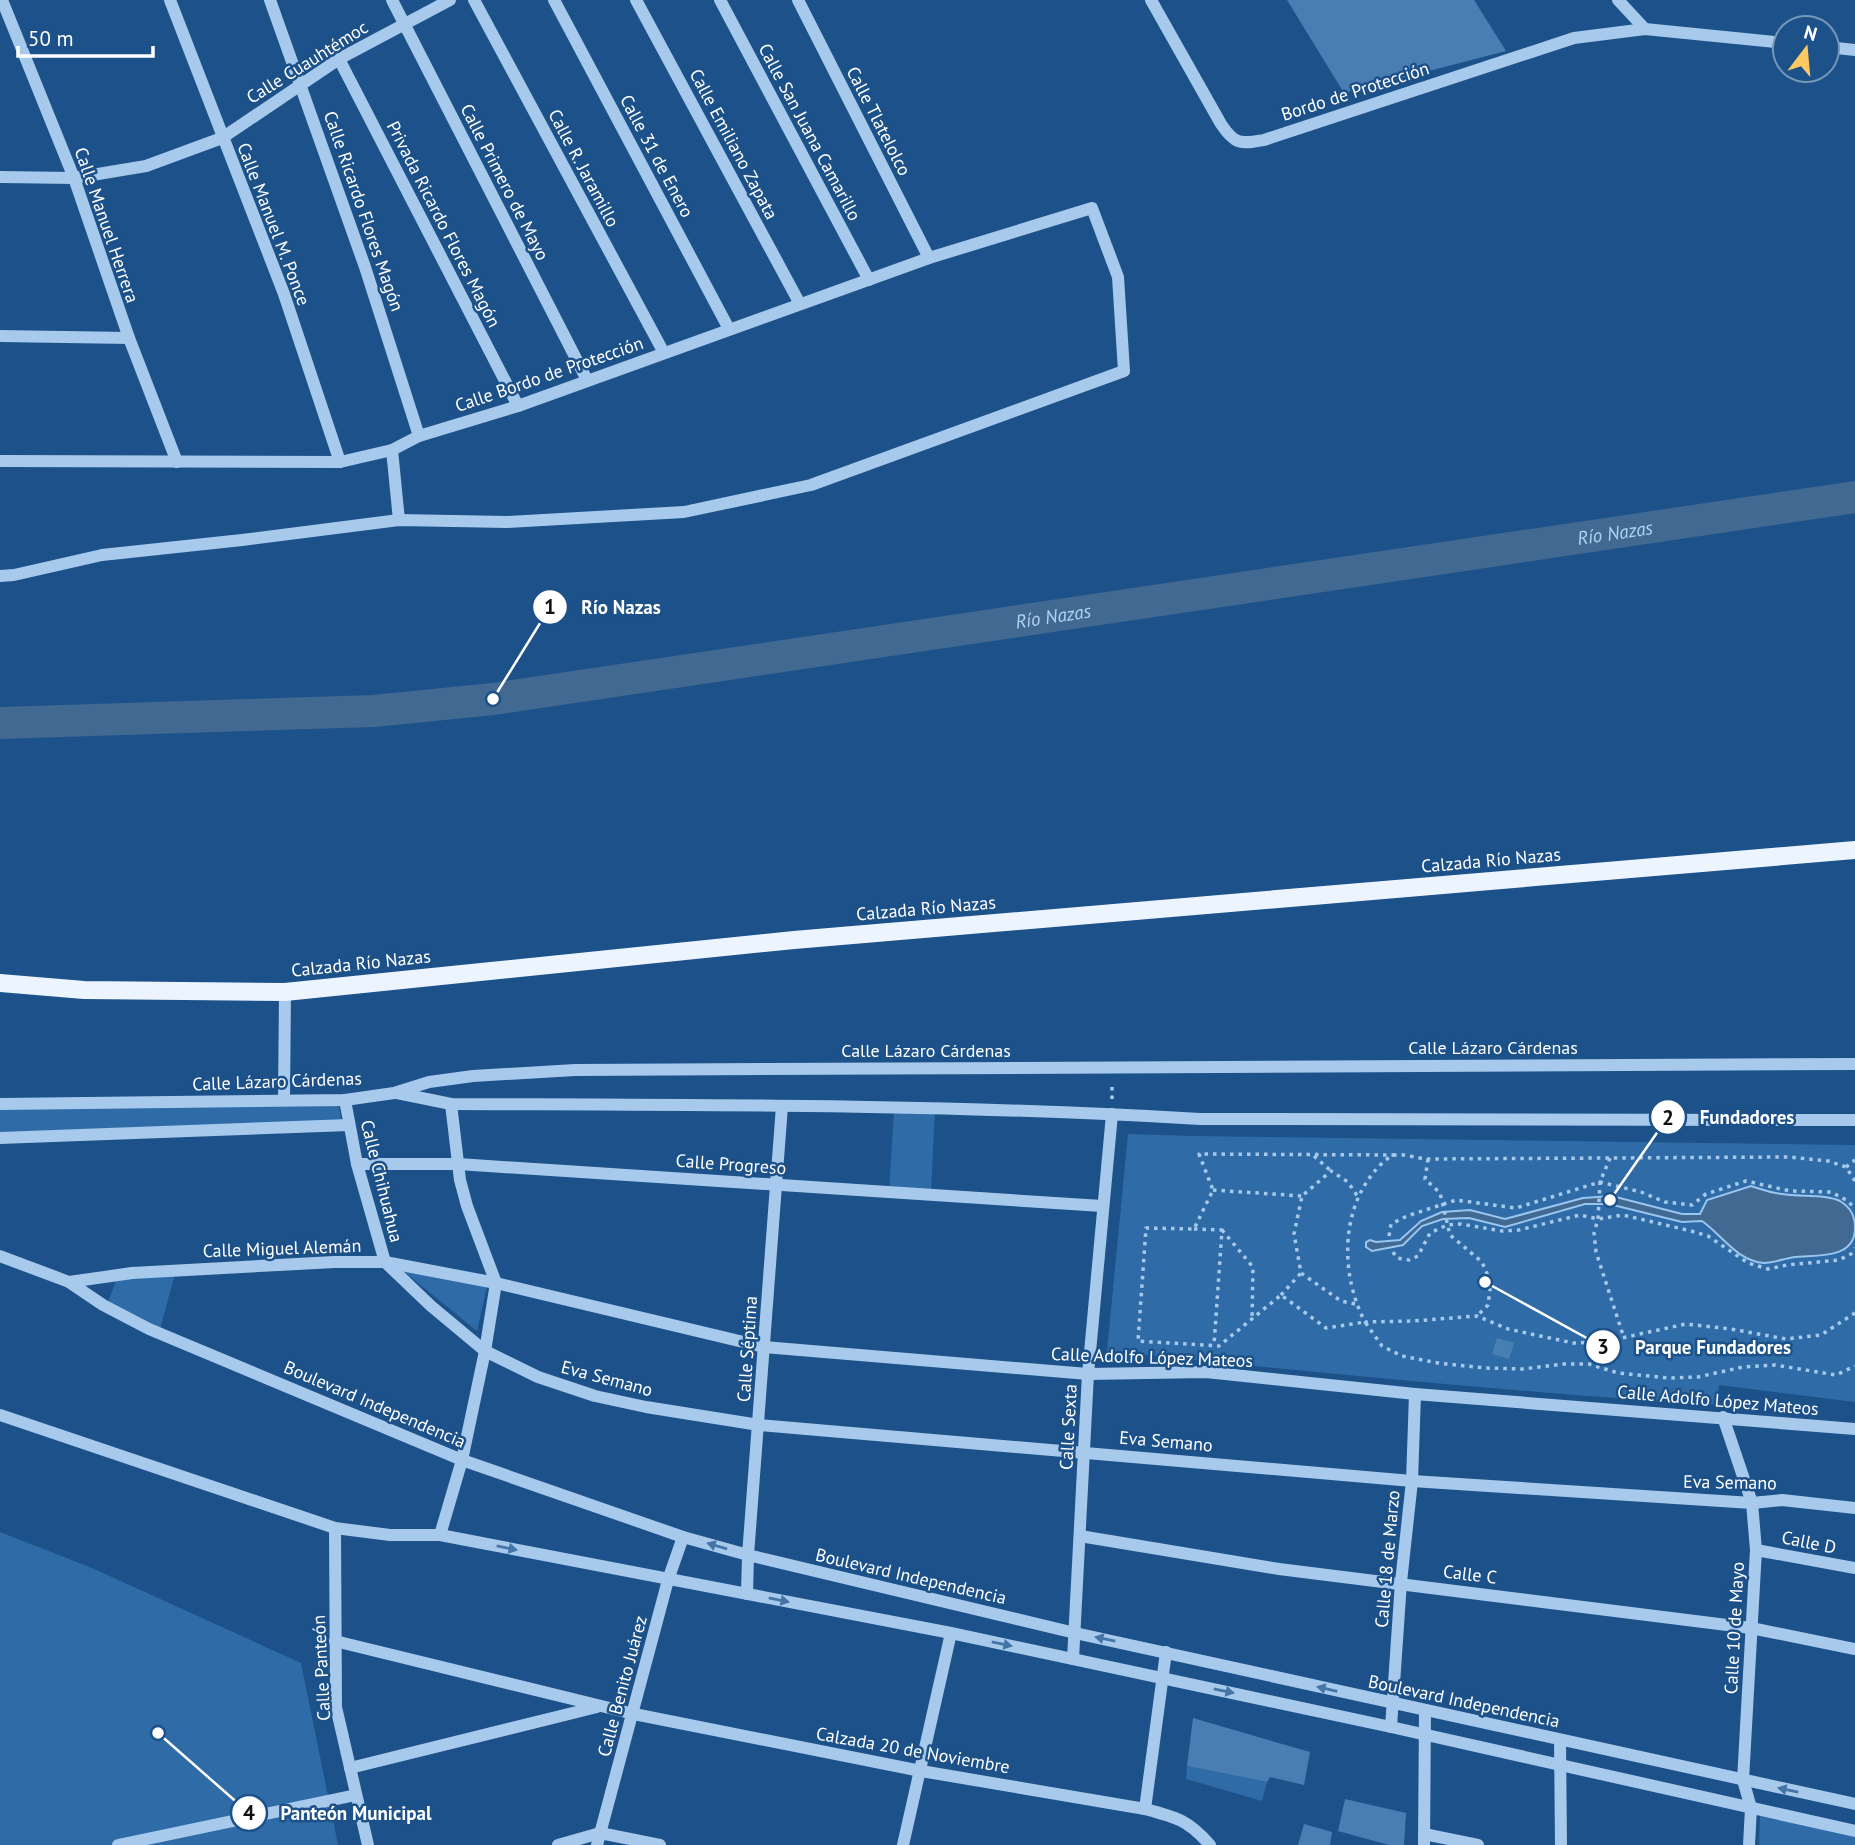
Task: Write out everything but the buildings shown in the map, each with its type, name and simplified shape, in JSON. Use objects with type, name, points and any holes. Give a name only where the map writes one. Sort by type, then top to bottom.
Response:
[{"type":"main road","name":"Calzada Río Nazas","points":[[0,983],[84,990],[285,992],[794,940],[1855,850]]},
{"type":"street","name":"Calle Manuel Herrera","points":[[2,0],[5,20],[74,178],[128,338],[177,461]]},
{"type":"street","name":"Calle Manuel M. Ponce","points":[[170,0],[284,294],[340,462]]},
{"type":"street","name":"Calle Ricardo Flores Magón","points":[[270,0],[365,267],[419,436]]},
{"type":"street","name":"Calle Primero de Mayo","points":[[392,0],[587,380]]},
{"type":"street","name":"Calle Cuauhtémoc","points":[[0,177],[74,178],[146,166],[222,138],[340,59],[450,0]]},
{"type":"street","name":"Calle R. Jaramillo","points":[[474,0],[664,352]]},
{"type":"street","name":"Calle 31 de Enero","points":[[554,0],[729,328]]},
{"type":"street","name":"Calle Emiliano Zapata","points":[[636,0],[800,304]]},
{"type":"street","name":"Calle San Juana Camarillo","points":[[720,0],[869,280]]},
{"type":"street","name":"Calle Tlatelolco","points":[[798,0],[929,258]]},
{"type":"street","name":"Bordo de Protección","points":[[1151,0],[1221,124],[1230,138],[1240,142],[1264,140],[1574,38],[1645,29]]},
{"type":"street","points":[[1618,0],[1645,29],[1771,42]]},
{"type":"street","name":"Privada Ricardo Flores Magón","points":[[340,59],[518,406]]},
{"type":"street","name":"Calle Bordo de Protección","points":[[0,461],[340,462],[392,450],[419,436],[518,406],[929,258],[1092,208],[1118,277],[1124,371],[811,485],[684,512],[507,522],[399,520]]},
{"type":"street","points":[[0,336],[128,338]]},
{"type":"street","points":[[0,576],[102,555],[399,520],[392,450]]},
{"type":"street","points":[[284,1100],[285,992]]},
{"type":"street","name":"Calle Lázaro Cárdenas","points":[[0,1104],[345,1100],[394,1093],[429,1082],[473,1076],[575,1070],[1855,1064]]},
{"type":"street","points":[[394,1093],[451,1104],[782,1106],[1112,1114],[1200,1119],[1855,1121]]},
{"type":"street","name":"Calle Chihuahua","points":[[345,1100],[357,1164],[385,1262],[431,1306],[485,1351]]},
{"type":"street","points":[[440,1535],[462,1460],[496,1283],[467,1206],[458,1164],[451,1104]]},
{"type":"street","name":"Calle Séptima","points":[[747,1594],[782,1106]]},
{"type":"street","name":"Calle Sexta","points":[[1073,1659],[1088,1374],[1112,1114]]},
{"type":"street","points":[[0,1138],[349,1125]]},
{"type":"street","name":"Calle Progreso","points":[[357,1164],[458,1164],[1102,1206]]},
{"type":"street","name":"Boulevard Independencia","points":[[0,1256],[69,1282],[103,1305],[149,1329],[462,1460],[684,1536],[748,1555],[1075,1633],[1855,1804]]},
{"type":"street","name":"Calle Miguel Alemán","points":[[69,1282],[132,1273],[334,1262],[385,1262],[496,1283]]},
{"type":"street","name":"Calle Adolfo López Mateos","points":[[496,1283],[764,1347],[1088,1374],[1206,1372],[1415,1394],[1855,1429]]},
{"type":"street","name":"Eva Semano","points":[[485,1351],[538,1377],[594,1396],[759,1425],[1412,1481],[1752,1503],[1782,1500],[1855,1508]]},
{"type":"street","name":"Calle 18 de Marzo","points":[[1391,1727],[1401,1583],[1412,1481],[1415,1394]]},
{"type":"street","points":[[0,1416],[335,1528],[390,1535],[440,1535],[951,1633],[1423,1734],[1855,1831]]},
{"type":"street","name":"Calle 10 de Mayo","points":[[1723,1418],[1752,1503],[1756,1550],[1743,1780],[1751,1808],[1749,1845]]},
{"type":"street","name":"Calle Panteón","points":[[335,1528],[336,1707],[368,1845]]},
{"type":"street","name":"Calle Benito Juárez","points":[[599,1839],[668,1580],[684,1536]]},
{"type":"street","name":"Calle C","points":[[1080,1536],[1279,1569],[1751,1628],[1855,1649]]},
{"type":"street","name":"Calle D","points":[[1756,1550],[1855,1568]]},
{"type":"street","points":[[903,1845],[951,1633]]},
{"type":"street","name":"Calzada 20 de Noviembre","points":[[335,1641],[634,1714],[920,1771],[1145,1809],[1177,1817],[1188,1823],[1210,1845]]},
{"type":"street","points":[[1145,1809],[1166,1652]]},
{"type":"street","name":"Calzada 20 de Noviembre","points":[[350,1768],[600,1706]]},
{"type":"street","points":[[1425,1711],[1424,1840],[1478,1845]]},
{"type":"street","points":[[1560,1740],[1561,1845]]},
{"type":"street","points":[[118,1845],[356,1795]]},
{"type":"street","points":[[558,1845],[599,1839],[660,1845]]},
{"type":"path","points":[[1112,1067],[1112,1114]]},
{"type":"path","points":[[1194,1229],[1213,1190],[1199,1154],[1395,1155],[1428,1159],[1789,1157],[1828,1161],[1846,1167],[1855,1181]]},
{"type":"path","points":[[1313,1155],[1348,1182],[1358,1198]]},
{"type":"path","points":[[1395,1155],[1380,1164],[1363,1185],[1348,1228],[1348,1271],[1355,1304],[1365,1322],[1382,1346],[1402,1356],[1485,1368],[1523,1369],[1589,1364],[1618,1373],[1669,1378],[1698,1377],[1742,1367],[1775,1365],[1836,1375],[1855,1366]]},
{"type":"path","points":[[1610,1158],[1600,1182],[1598,1219],[1594,1233],[1596,1252],[1624,1338]]},
{"type":"path","points":[[1428,1159],[1425,1179],[1440,1193],[1450,1235],[1482,1262],[1488,1276],[1488,1305],[1477,1316]]},
{"type":"path","points":[[1846,1167],[1855,1160]]},
{"type":"path","points":[[1331,1171],[1302,1196],[1294,1234],[1301,1273],[1341,1300],[1355,1304]]},
{"type":"path","points":[[1389,1236],[1391,1224],[1456,1200],[1516,1208],[1600,1182],[1641,1192],[1665,1202],[1692,1205],[1706,1194],[1746,1181],[1790,1191],[1831,1192],[1848,1201],[1855,1209]]},
{"type":"path","points":[[1213,1190],[1302,1196]]},
{"type":"path","points":[[1393,1252],[1397,1258],[1409,1260],[1418,1256],[1430,1233],[1446,1223],[1502,1231],[1519,1230],[1580,1214],[1598,1219],[1623,1215],[1691,1231],[1708,1236],[1748,1264],[1768,1269],[1839,1260],[1851,1254],[1855,1248]]},
{"type":"path","points":[[1252,1318],[1253,1267],[1222,1230],[1146,1228],[1138,1341],[1219,1346],[1281,1295],[1301,1273]]},
{"type":"path","points":[[1213,1345],[1222,1230]]},
{"type":"path","points":[[1281,1295],[1326,1328],[1365,1322],[1477,1316],[1508,1329],[1573,1343],[1603,1342],[1686,1324],[1786,1339],[1821,1335],[1855,1313]]},
{"type":"shaded area","points":[[338,1102],[342,1124],[0,1137],[0,1105]]},
{"type":"shaded area","points":[[894,1111],[935,1111],[931,1192],[889,1191]]},
{"type":"shaded area","points":[[1128,1134],[1855,1145],[1855,1402],[1719,1385],[1717,1405],[1641,1400],[1107,1351]]},
{"type":"shaded area","points":[[1751,1186],[1789,1195],[1828,1197],[1840,1201],[1850,1209],[1853,1216],[1853,1238],[1849,1245],[1834,1253],[1764,1263],[1738,1253],[1702,1221],[1682,1222],[1609,1204],[1585,1204],[1505,1227],[1469,1218],[1443,1219],[1422,1226],[1403,1245],[1372,1251],[1366,1247],[1366,1242],[1370,1240],[1400,1240],[1421,1221],[1442,1212],[1470,1210],[1505,1219],[1583,1198],[1612,1196],[1682,1214],[1700,1214],[1707,1200]]},
{"type":"shaded area","points":[[402,1270],[487,1286],[477,1331]]},
{"type":"shaded area","points":[[175,1274],[160,1329],[108,1302],[117,1278]]},
{"type":"shaded area","points":[[0,1532],[92,1568],[301,1663],[338,1845],[0,1845]]},
{"type":"shaded area","points":[[1187,1766],[1267,1782],[1262,1801],[1186,1779]]},
{"type":"shaded area","points":[[1760,1814],[1855,1833],[1855,1845],[1759,1845]]},
{"type":"waterway","name":"Río Nazas","points":[[0,723],[374,711],[493,699],[1855,497]]},
{"type":"place","name":"Río Nazas","points":[[493,699]]},
{"type":"place","name":"Fundadores","points":[[1610,1200]]},
{"type":"place","name":"Parque Fundadores","points":[[1485,1282]]},
{"type":"place","name":"Panteón Municipal","points":[[158,1733]]}]
